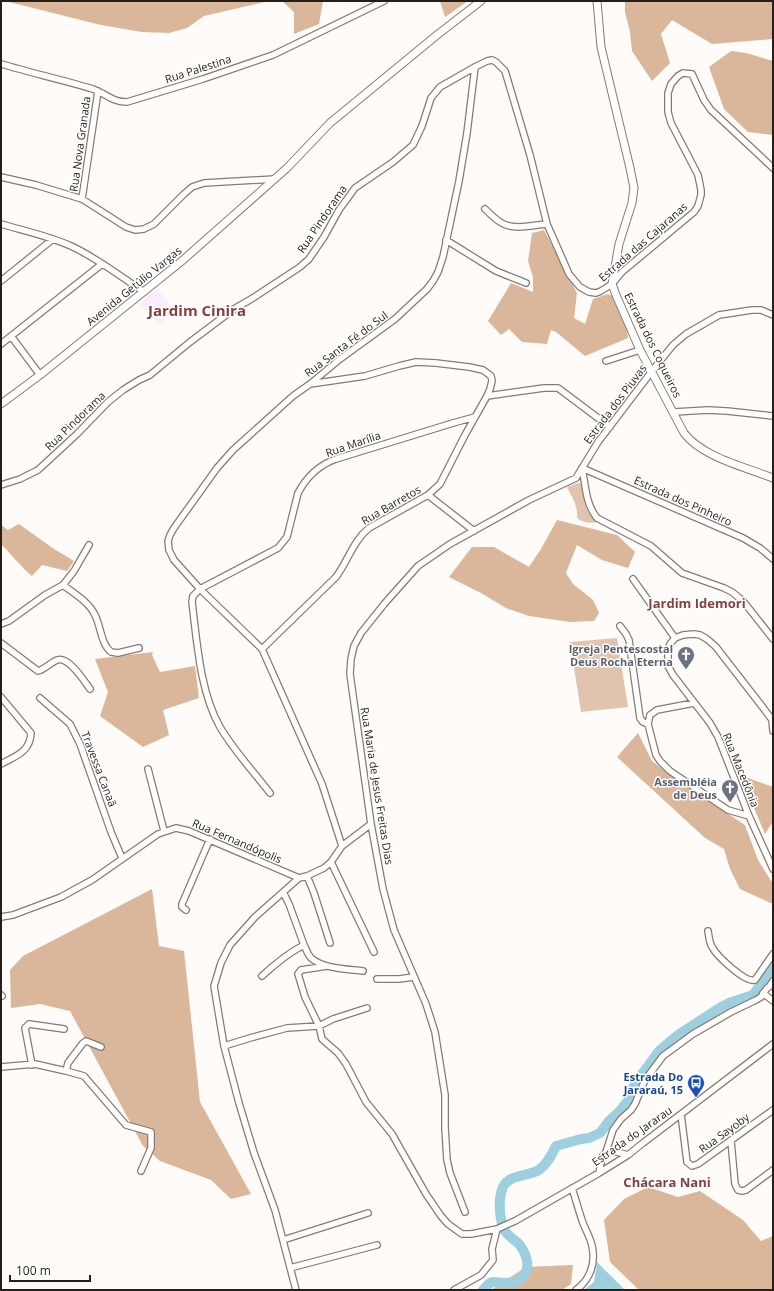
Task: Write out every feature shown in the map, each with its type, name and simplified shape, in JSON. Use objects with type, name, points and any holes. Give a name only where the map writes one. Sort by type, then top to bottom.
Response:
[{"type":"street","name":"Rua Palestina","points":[[1,64],[98,91],[119,102],[127,102],[203,79],[273,55],[384,1]]},
{"type":"street","name":"Avenida Getúlio Vargas","points":[[1,404],[40,375],[183,260],[287,168],[330,123],[437,35],[481,1]]},
{"type":"street","name":"Estrada dos Coqueiros","points":[[596,1],[601,47],[634,188],[632,203],[615,262],[612,284],[616,295],[640,350],[684,432],[691,441],[698,447],[712,454],[773,478]]},
{"type":"street","name":"Rua Pindorama","points":[[1,485],[20,479],[38,470],[77,434],[108,402],[139,380],[150,375],[190,342],[234,309],[300,267],[314,253],[339,210],[355,188],[393,162],[413,145],[422,126],[431,98],[434,93],[445,83],[474,67],[492,60],[500,65],[505,71]]},
{"type":"street","name":"Rua Santa Fé do Sul","points":[[262,649],[200,590],[174,560],[169,550],[168,541],[170,535],[204,486],[232,450],[268,417],[340,359],[395,319],[427,289],[438,272],[443,258],[468,133],[474,67]]},
{"type":"street","name":"Estrada das Cajaranas","points":[[505,71],[530,155],[547,224],[569,274],[580,287],[589,292],[596,293],[602,291],[612,284],[622,272],[694,212],[700,201],[701,190],[698,175],[671,124],[668,112],[668,93],[671,84],[678,76],[684,73],[692,74],[711,110],[773,168]]},
{"type":"street","name":"Rua Nova Granada","points":[[82,199],[98,91]]},
{"type":"street","points":[[1,177],[36,185],[82,199],[126,227],[135,230],[144,229],[154,224],[192,187],[204,183],[275,179]]},
{"type":"street","points":[[485,210],[500,223],[507,226],[517,227],[547,224]]},
{"type":"street","points":[[1,224],[53,239],[78,250],[144,292]]},
{"type":"street","points":[[1,281],[53,239]]},
{"type":"street","points":[[446,240],[496,271],[526,283]]},
{"type":"street","points":[[1,344],[102,264]]},
{"type":"street","name":"Estrada dos Piuvas","points":[[582,468],[610,427],[652,371],[673,346],[686,334],[719,316],[752,310],[761,310],[773,315]]},
{"type":"street","points":[[11,336],[40,375]]},
{"type":"street","points":[[606,361],[640,350]]},
{"type":"street","name":"Rua Barretos","points":[[262,649],[336,577],[361,534],[428,495],[440,484],[487,396],[492,381],[491,376],[483,370],[436,363],[416,362],[365,376],[310,384]]},
{"type":"street","points":[[487,396],[544,388],[558,388],[610,427]]},
{"type":"street","points":[[674,412],[708,410],[773,416]]},
{"type":"street","name":"Rua Marília","points":[[200,590],[278,548],[287,537],[298,493],[301,487],[319,468],[327,462],[453,422],[475,417]]},
{"type":"street","points":[[582,468],[586,499],[591,511],[597,518],[651,546],[682,573],[732,592],[743,601],[773,639]]},
{"type":"street","name":"Rua Maria de Jesus Freitas Dias","points":[[465,1212],[450,1173],[447,1160],[445,1095],[435,1032],[426,1004],[394,930],[387,907],[371,824],[350,674],[350,659],[354,646],[361,633],[376,613],[418,566],[450,544],[529,500],[576,478],[582,468]]},
{"type":"street","name":"Estrada dos Pinheiro","points":[[582,468],[742,538],[760,548],[773,559]]},
{"type":"street","points":[[428,495],[474,531]]},
{"type":"street","points":[[1,624],[63,585],[74,571],[89,545]]},
{"type":"street","points":[[633,579],[675,638],[683,634],[700,635],[716,647],[762,705],[772,721],[773,731]]},
{"type":"street","points":[[63,585],[84,600],[95,614],[105,645],[112,652],[118,653],[139,648]]},
{"type":"street","points":[[200,590],[193,596],[192,602],[200,663],[211,709],[220,727],[233,747],[270,793]]},
{"type":"street","points":[[620,626],[629,640],[640,718],[643,722],[648,724]]},
{"type":"street","name":"Rua Macedônia","points":[[675,638],[670,644],[668,652],[668,666],[672,675],[710,723],[718,736],[749,816],[772,861],[773,869]]},
{"type":"street","points":[[1,643],[38,671],[57,660],[66,657],[72,662]]},
{"type":"street","points":[[262,649],[322,784],[342,846]]},
{"type":"street","points":[[61,659],[75,669],[90,690]]},
{"type":"street","points":[[1,697],[31,733],[30,741],[27,747],[17,756],[1,764]]},
{"type":"street","name":"Travessa Canaã","points":[[40,698],[70,724],[76,734],[111,832],[122,858]]},
{"type":"street","points":[[694,703],[657,710],[650,715],[648,724],[656,754],[664,766],[728,810],[749,816]]},
{"type":"street","points":[[148,769],[164,831]]},
{"type":"street","points":[[296,1290],[275,1210],[254,1153],[239,1103],[224,1046],[214,986],[221,963],[230,945],[255,917],[299,878],[324,868],[331,862],[342,846],[371,824]]},
{"type":"street","name":"Rua Fernandópolis","points":[[1,917],[13,915],[61,897],[92,880],[153,837],[171,829],[180,828],[210,839],[299,878]]},
{"type":"street","points":[[186,910],[182,907],[182,904],[210,839]]},
{"type":"street","points":[[331,862],[374,952]]},
{"type":"street","points":[[307,876],[330,943]]},
{"type":"street","points":[[283,892],[304,945],[312,959],[327,966],[363,971]]},
{"type":"street","points":[[708,931],[710,942],[716,954],[746,979],[752,981],[755,980],[773,954]]},
{"type":"street","points":[[262,976],[295,949],[304,945]]},
{"type":"street","name":"Estrada do Jararau","points":[[327,966],[301,970],[298,974],[305,997],[319,1026],[322,1039],[338,1053],[346,1064],[366,1102],[392,1134],[426,1194],[441,1216],[448,1224],[462,1234],[471,1234],[499,1228],[515,1221],[599,1173],[628,1155],[773,1044]]},
{"type":"street","points":[[377,979],[414,977]]},
{"type":"street","points":[[599,1173],[602,1158],[606,1152],[613,1130],[621,1119],[636,1104],[645,1080],[663,1056],[693,1034],[731,1012],[756,1000],[773,981]]},
{"type":"street","points":[[763,993],[773,1001]]},
{"type":"street","points":[[224,1046],[287,1028],[319,1026],[339,1017],[368,1008]]},
{"type":"street","points":[[32,1065],[25,1028],[29,1024],[64,1029]]},
{"type":"street","points":[[66,1071],[68,1064],[83,1043],[86,1041],[101,1047]]},
{"type":"street","points":[[1,1067],[41,1065],[84,1076],[126,1125],[151,1132],[151,1148],[141,1170]]},
{"type":"street","name":"Rua Sayoby","points":[[681,1114],[687,1162],[690,1165],[695,1166],[773,1110]]},
{"type":"street","points":[[731,1141],[738,1190],[746,1190],[773,1170]]},
{"type":"street","points":[[606,1152],[613,1151],[628,1155]]},
{"type":"street","points":[[572,1188],[594,1254],[587,1279],[576,1290]]},
{"type":"street","points":[[283,1240],[368,1213]]},
{"type":"street","points":[[454,1290],[482,1275],[492,1260],[492,1249],[499,1228]]},
{"type":"street","points":[[290,1268],[377,1245]]},
{"type":"shaded area","points":[[5,1],[269,1],[204,16],[187,28],[169,33],[142,32],[101,25]]},
{"type":"shaded area","points":[[282,1],[323,1],[319,24],[294,34],[294,12]]},
{"type":"shaded area","points":[[440,1],[468,1],[445,17]]},
{"type":"shaded area","points":[[625,1],[773,1],[773,39],[712,44],[672,20],[661,34],[670,63],[652,81],[632,51],[630,32],[625,12]]},
{"type":"shaded area","points":[[731,51],[746,53],[773,61],[773,135],[748,132],[724,109],[709,67]]},
{"type":"shaded area","points":[[544,230],[577,293],[574,318],[585,324],[593,299],[608,294],[614,297],[627,326],[628,338],[585,356],[556,332],[551,330],[547,344],[522,342],[509,329],[501,335],[488,321],[511,283],[533,292],[533,277],[528,261],[532,233]]},
{"type":"shaded area","points":[[157,289],[169,303],[173,312],[160,325],[139,304]]},
{"type":"shaded area","points":[[578,483],[582,484],[586,508],[597,522],[592,523],[581,521],[577,518],[576,506],[567,487]]},
{"type":"shaded area","points":[[557,520],[617,535],[635,552],[628,568],[602,560],[577,545],[566,573],[573,584],[593,600],[599,613],[594,621],[570,622],[529,616],[506,608],[481,593],[449,577],[472,547],[494,547],[529,567]]},
{"type":"shaded area","points":[[19,524],[54,549],[74,561],[67,571],[42,565],[32,576],[1,544],[1,525],[8,530]]},
{"type":"shaded area","points":[[617,638],[628,707],[581,712],[570,642]]},
{"type":"shaded area","points":[[153,652],[152,655],[160,672],[195,666],[199,698],[163,710],[169,735],[143,747],[100,716],[108,692],[95,659]]},
{"type":"shaded area","points":[[638,733],[652,761],[677,780],[745,825],[758,860],[773,884],[773,904],[740,889],[730,869],[724,849],[705,838],[617,757]]},
{"type":"shaded area","points":[[740,775],[773,787],[772,823],[765,834]]},
{"type":"shaded area","points":[[152,889],[159,946],[184,951],[200,1102],[251,1194],[231,1199],[211,1180],[160,1161],[143,1146],[70,1011],[40,1004],[11,1008],[10,970],[23,956]]},
{"type":"shaded area","points":[[648,1187],[678,1197],[700,1191],[743,1220],[761,1241],[773,1236],[773,1290],[639,1290],[610,1262],[604,1220],[624,1199]]},
{"type":"shaded area","points":[[573,1265],[571,1284],[562,1290],[491,1290],[526,1267]]},
{"type":"water","points":[[597,1262],[625,1290],[584,1290],[594,1282]]},
{"type":"waterway","points":[[483,1290],[493,1282],[514,1282],[520,1279],[527,1270],[527,1260],[525,1254],[519,1244],[508,1235],[502,1224],[500,1197],[506,1183],[510,1179],[531,1173],[543,1167],[556,1146],[589,1138],[600,1133],[629,1099],[633,1088],[660,1050],[678,1035],[718,1009],[729,1003],[753,995],[773,968]]},
{"type":"place","name":"Igreja Pentescostal Deus Rocha Eterna","points":[[686,670]]},
{"type":"place","name":"Assembléia de Deus","points":[[730,803]]},
{"type":"place","name":"Estrada Do Jararaú, 15","points":[[696,1098]]},
{"type":"district","name":"Jardim Cinira","points":[[197,311]]},
{"type":"district","name":"Jardim Idemori","points":[[697,603]]},
{"type":"district","name":"Chácara Nani","points":[[667,1182]]}]
